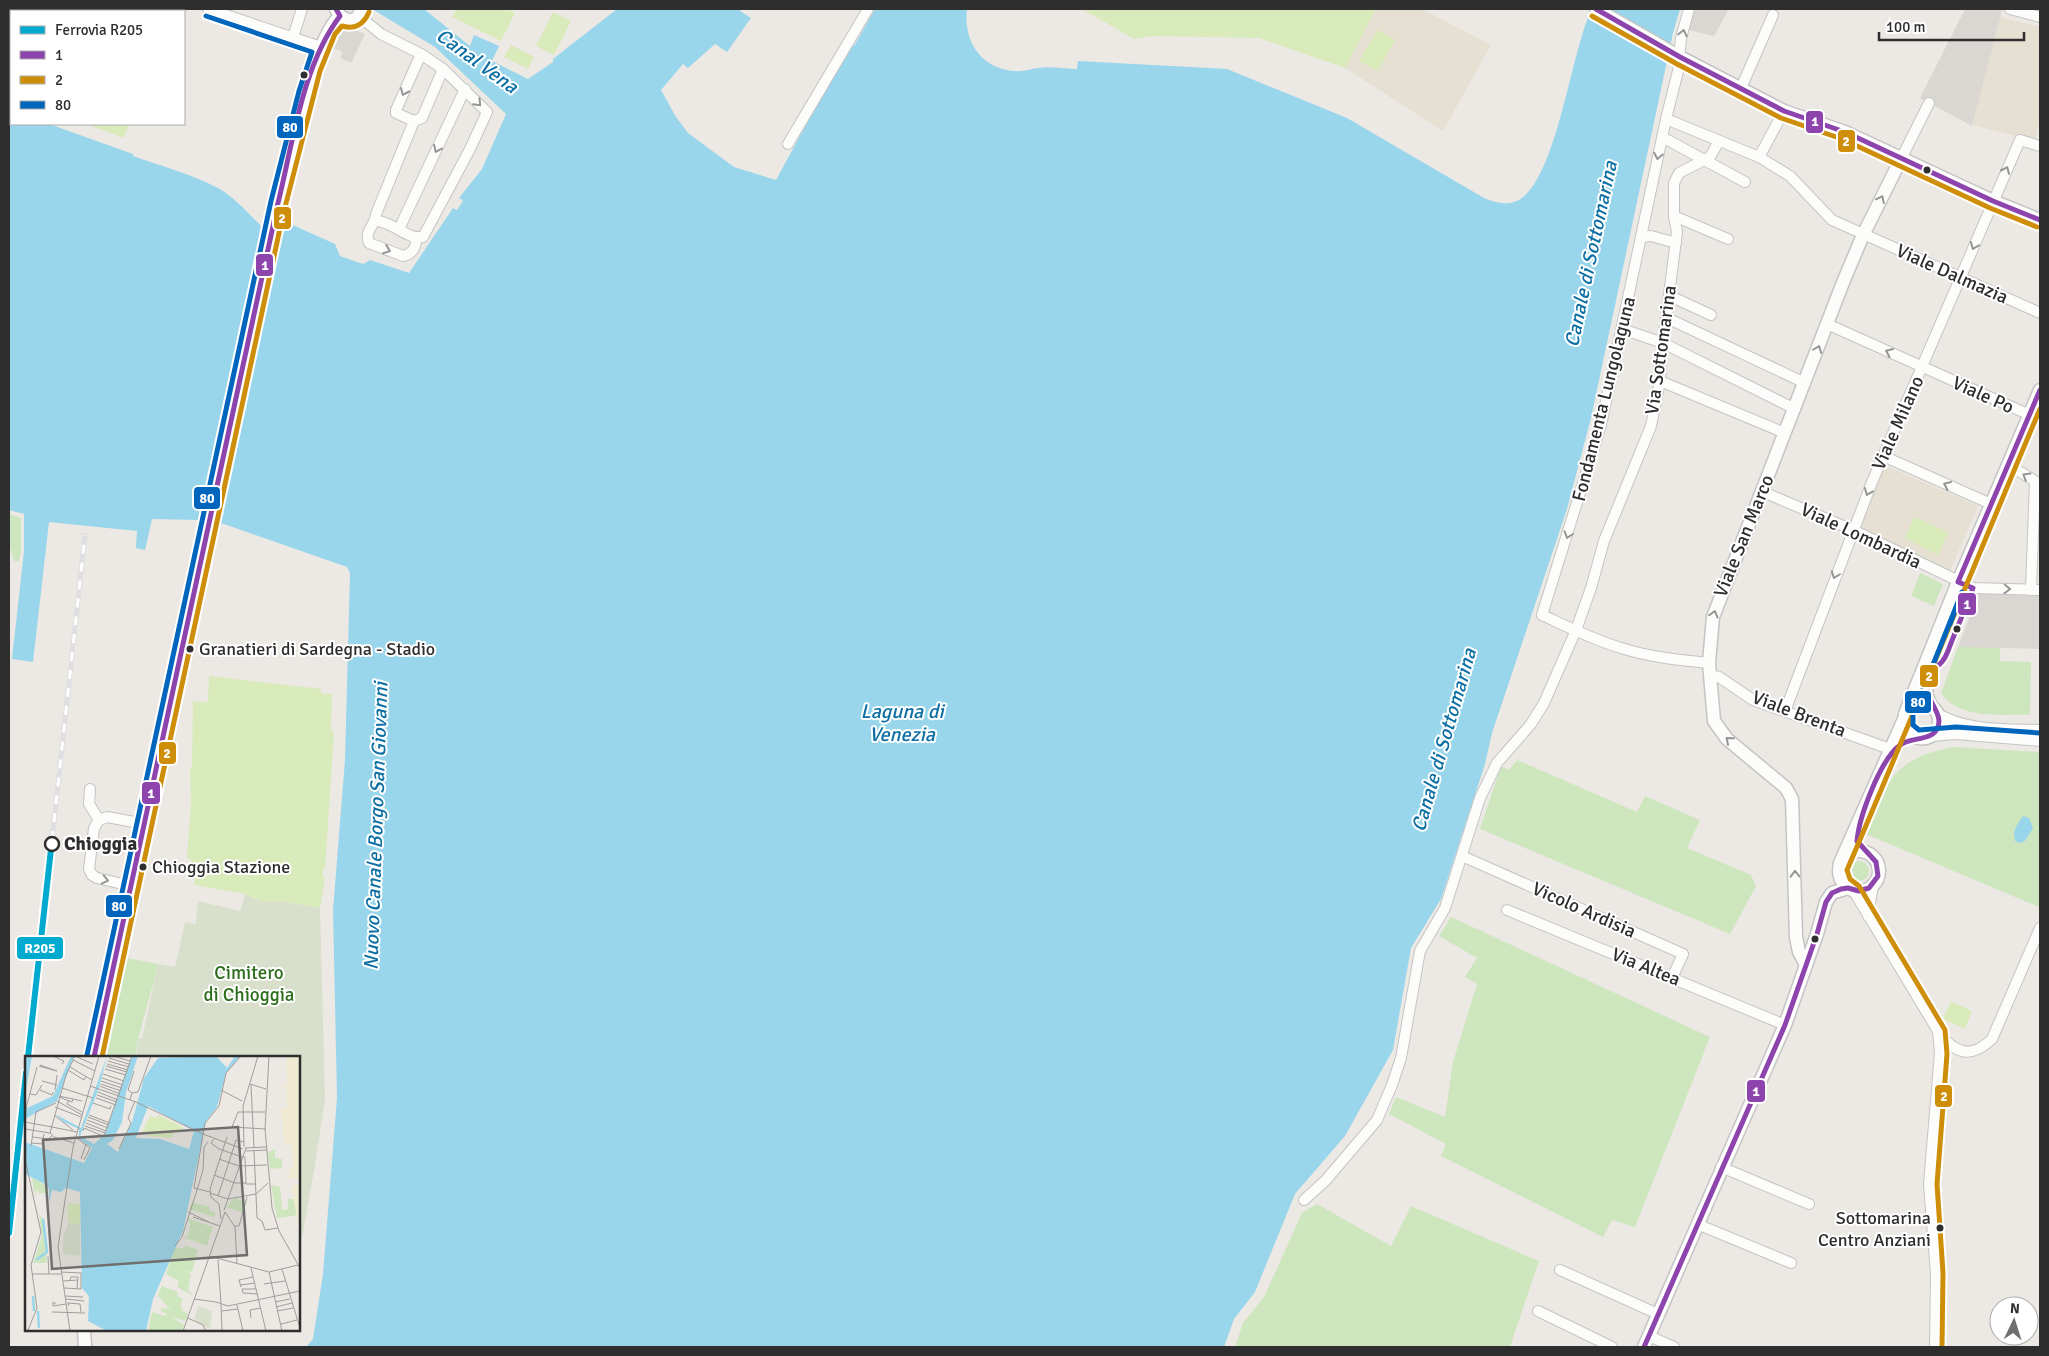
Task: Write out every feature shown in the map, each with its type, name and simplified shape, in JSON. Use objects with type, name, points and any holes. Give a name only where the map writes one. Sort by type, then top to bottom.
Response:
[{"type":"street","points":[[208,9],[321,47]]},
{"type":"street","points":[[293,37],[302,9]]},
{"type":"street","points":[[788,144],[868,9]]},
{"type":"street","points":[[1596,9],[1675,54],[1784,110],[1845,132],[1992,201],[2040,220]]},
{"type":"street","name":"Fondamenta Lungolaguna","points":[[1689,9],[1682,38],[1675,54],[1678,71],[1662,137],[1601,425],[1542,615],[1621,648],[1709,669]]},
{"type":"street","points":[[2010,9],[2040,17]]},
{"type":"street","points":[[94,1056],[274,224],[306,93],[321,47],[338,13],[350,21],[361,12],[381,34],[421,54],[443,69],[487,112],[470,149],[423,236],[416,237],[384,222],[376,221]]},
{"type":"street","points":[[1742,88],[1773,15]]},
{"type":"street","points":[[414,121],[395,111],[421,54]]},
{"type":"street","points":[[416,237],[415,248],[406,256],[373,244],[368,240],[368,233],[376,221],[376,214],[414,121],[422,118],[443,69]]},
{"type":"street","points":[[399,229],[465,89]]},
{"type":"street","name":"Viale San Marco","points":[[1806,965],[1799,952],[1796,937],[1792,799],[1782,784],[1727,739],[1717,726],[1712,713],[1709,669],[1710,633],[1716,606],[1763,492],[1863,235],[1928,103]]},
{"type":"street","points":[[1759,157],[1784,110]]},
{"type":"street","name":"Viale Dalmazia","points":[[1666,119],[1759,157],[1790,176],[1832,220],[2040,313]]},
{"type":"street","points":[[1662,137],[1745,182]]},
{"type":"street","name":"Viale Milano","points":[[1785,711],[1883,456],[1992,201],[2020,140],[2040,146]]},
{"type":"street","points":[[1706,160],[1715,151],[1719,141]]},
{"type":"street","name":"Via Sottomarina","points":[[1304,1200],[1326,1180],[1376,1120],[1380,1112],[1401,1058],[1420,951],[1445,908],[1480,798],[1497,763],[1531,724],[1544,703],[1576,630],[1588,597],[1604,541],[1651,426],[1660,381],[1676,243],[1677,232],[1674,216],[1673,188],[1679,172],[1706,160]]},
{"type":"street","points":[[1674,216],[1728,239]]},
{"type":"street","points":[[1642,237],[1651,236],[1676,243]]},
{"type":"street","points":[[1670,296],[1711,315]]},
{"type":"street","points":[[1667,318],[1805,382]]},
{"type":"street","name":"Viale Po","points":[[1827,324],[1922,367],[2034,413]]},
{"type":"street","points":[[1622,329],[1663,343],[1794,409]]},
{"type":"street","points":[[1660,381],[1785,433]]},
{"type":"street","points":[[2040,390],[2034,413],[1991,504],[1906,715],[1839,868],[1841,879],[1851,889],[1938,1031],[1950,1047],[1966,1052],[1983,1048],[1992,1039],[2040,928]]},
{"type":"street","points":[[1883,456],[1991,504]]},
{"type":"street","points":[[2009,465],[2035,481],[2036,590]]},
{"type":"street","name":"Viale Lombardia","points":[[1763,492],[1853,530],[1973,588],[2036,590]]},
{"type":"street","points":[[1928,657],[1929,672],[1926,694],[1935,710],[1939,724],[1931,736]]},
{"type":"street","name":"Viale Brenta","points":[[1709,669],[1753,700],[1785,711],[1889,754]]},
{"type":"street","points":[[1917,738],[1906,729],[1906,715],[1916,704],[1922,703],[1950,721],[1967,725],[2040,730]]},
{"type":"street","points":[[1889,754],[1898,746],[1917,738],[1931,736],[1956,734],[2040,741]]},
{"type":"street","points":[[90,789],[89,804],[99,820]]},
{"type":"street","points":[[131,886],[97,878],[92,875],[89,869],[94,828],[99,820],[107,817],[145,824]]},
{"type":"street","points":[[1859,821],[1857,842],[1876,862],[1878,871],[1873,885],[1868,917]]},
{"type":"street","points":[[1840,863],[1850,853],[1860,851],[1869,854]]},
{"type":"street","name":"Vicolo Ardisia","points":[[1462,856],[1683,954],[1672,978]]},
{"type":"street","points":[[1674,1347],[1646,1342],[1721,1167],[1785,1025],[1826,902],[1832,893],[1851,889],[1864,890],[1873,885]]},
{"type":"street","name":"Via Altea","points":[[1507,910],[1785,1025]]},
{"type":"street","points":[[1935,1347],[1936,1274],[1930,1184],[1940,1054],[1938,1031]]},
{"type":"street","points":[[1721,1167],[1809,1204]]},
{"type":"street","points":[[1697,1224],[1791,1264]]},
{"type":"street","points":[[1560,1270],[1658,1314]]},
{"type":"street","points":[[1538,1312],[1612,1347]]},
{"type":"street","points":[[84,1331],[86,1347]]},
{"type":"shaded area","points":[[1376,9],[1422,9],[1491,45],[1443,131],[1345,68]]},
{"type":"shaded area","points":[[1689,9],[1729,9],[1714,36],[1684,29]]},
{"type":"shaded area","points":[[1965,9],[2002,10],[1972,126],[1920,98]]},
{"type":"shaded area","points":[[2000,17],[2040,27],[2040,121],[2035,141],[1972,125]]},
{"type":"shaded area","points":[[342,27],[365,34],[351,63],[340,58],[343,52],[328,46],[334,33]]},
{"type":"shaded area","points":[[1884,465],[1978,506],[1950,571],[1862,531],[1864,511]]},
{"type":"shaded area","points":[[1979,593],[2040,596],[2040,649],[1958,647]]},
{"type":"green space","points":[[457,9],[507,9],[515,13],[501,41],[452,17]]},
{"type":"green space","points":[[1082,9],[1376,9],[1345,68],[1259,38],[1151,36],[1134,39]]},
{"type":"green space","points":[[553,12],[571,21],[554,55],[536,46]]},
{"type":"green space","points":[[1377,30],[1395,40],[1378,71],[1359,61]]},
{"type":"green space","points":[[511,45],[534,57],[528,69],[504,57]]},
{"type":"green space","points":[[89,125],[129,125],[124,138]]},
{"type":"green space","points":[[9,514],[21,518],[19,562],[14,561],[10,548]]},
{"type":"green space","points":[[1914,517],[1948,532],[1938,555],[1905,538]]},
{"type":"green space","points":[[1920,573],[1943,584],[1934,606],[1911,596]]},
{"type":"green space","points":[[1958,647],[2000,647],[2000,661],[2031,662],[2030,715],[1981,714],[1958,708],[1949,702],[1941,693]]},
{"type":"green space","points":[[209,676],[321,689],[321,693],[332,694],[331,729],[334,733],[325,869],[323,869],[323,878],[325,878],[320,908],[279,901],[263,902],[245,894],[194,885],[197,867],[190,866],[191,859],[187,858],[191,802],[190,768],[192,769],[193,701],[208,702]]},
{"type":"green space","points":[[1954,747],[2040,752],[2039,907],[1866,834],[1887,786],[1905,765],[1917,758]]},
{"type":"green space","points":[[1517,760],[1637,812],[1645,796],[1700,820],[1687,848],[1751,875],[1756,886],[1730,934],[1480,829],[1501,766],[1509,770]]},
{"type":"green space","points":[[1855,861],[1863,861],[1869,867],[1869,875],[1863,881],[1855,881],[1849,875],[1849,867]]},
{"type":"green space","name":"Cimitero di Chioggia","points":[[245,894],[263,902],[279,901],[320,908],[325,1099],[302,1238],[300,1238],[300,1056],[136,1056],[139,1039],[142,1039],[158,964],[175,967],[185,922],[196,924],[198,901],[240,911]]},
{"type":"green space","points":[[1451,917],[1710,1037],[1635,1227],[1612,1220],[1603,1237],[1441,1156],[1446,1144],[1389,1114],[1396,1097],[1445,1117],[1453,1062],[1477,984],[1465,977],[1477,958],[1439,936]]},
{"type":"green space","points":[[127,958],[158,964],[135,1056],[106,1056]]},
{"type":"green space","points":[[1951,1001],[1972,1011],[1965,1029],[1943,1019]]},
{"type":"green space","points":[[1317,1204],[1391,1246],[1411,1206],[1539,1261],[1510,1347],[1235,1347],[1243,1323],[1264,1297],[1302,1213]]},
{"type":"water","name":"Laguna di Venezia","points":[[372,9],[424,9],[470,46],[474,35],[499,46],[492,61],[528,79],[553,62],[553,59],[617,9],[741,9],[740,11],[751,18],[727,52],[715,44],[688,68],[683,64],[661,90],[676,117],[688,133],[734,167],[776,180],[850,44],[854,46],[875,9],[967,9],[968,32],[971,42],[984,59],[1003,69],[1024,71],[1052,67],[1077,69],[1078,61],[1227,69],[1347,118],[1484,198],[1504,203],[1517,201],[1531,189],[1543,169],[1562,113],[1584,28],[1592,9],[1680,9],[1673,33],[1591,418],[1567,509],[1492,733],[1485,764],[1441,899],[1411,948],[1393,1050],[1345,1136],[1295,1194],[1255,1292],[1234,1319],[1224,1347],[306,1347],[313,1339],[323,1274],[337,1098],[333,910],[345,760],[350,573],[347,567],[224,524],[199,520],[152,519],[145,550],[136,548],[137,531],[49,522],[33,662],[12,659],[24,551],[24,514],[9,510],[9,105],[10,125],[52,125],[187,174],[224,192],[262,227],[284,221],[335,244],[340,256],[363,264],[370,260],[409,273],[453,208],[457,210],[463,201],[459,198],[482,169],[506,114],[435,47]]},
{"type":"water","points":[[2023,816],[2029,818],[2033,828],[2025,841],[2019,843],[2015,841],[2014,832]]},
{"type":"pier","points":[[284,221],[219,524],[199,520],[262,227]]},
{"type":"railway","points":[[52,840],[85,535]]},
{"type":"rail line","name":"R205","points":[[28,1056],[52,840]]},
{"type":"rail line","name":"R205","points":[[9,1233],[25,1082]]},
{"type":"transit line","name":"1","points":[[94,1056],[294,131],[316,58],[340,16],[336,9]]},
{"type":"transit line","name":"1","points":[[1596,9],[1680,57],[1784,111],[1845,132],[1993,201],[2040,220]]},
{"type":"transit line","name":"2","points":[[102,1056],[282,219],[320,71],[335,34],[342,26],[351,27],[362,23],[369,12]]},
{"type":"transit line","name":"80","points":[[87,1055],[271,201],[299,91],[312,52],[206,16]]},
{"type":"transit line","name":"2","points":[[1592,16],[1677,64],[1781,118],[1842,139],[1990,208],[2037,227]]},
{"type":"transit line","name":"1","points":[[1644,1347],[1785,1025],[1817,934],[1826,902],[1832,893],[1841,889],[1848,888],[1859,891],[1869,888],[1878,876],[1876,862],[1857,841],[1866,804],[1878,776],[1892,752],[1900,745],[1926,737],[1937,729],[1938,717],[1927,693],[1927,679],[1945,657],[1968,601],[1973,588],[1958,582],[2040,390]]},
{"type":"transit line","name":"2","points":[[1942,1347],[1943,1273],[1937,1184],[1947,1054],[1945,1030],[1859,886],[1850,879],[1847,870],[2040,409]]},
{"type":"transit line","name":"80","points":[[1950,624],[1962,592],[1913,715],[1913,725],[1919,730],[1956,727],[2040,733]]},
{"type":"place","name":"Granatieri di Sardegna - Stadio","points":[[190,649]]},
{"type":"place","name":"Chioggia","points":[[52,844]]},
{"type":"place","name":"Chioggia Stazione","points":[[143,867]]},
{"type":"place","name":"Sottomarina Centro Anziani","points":[[1940,1228]]},
{"type":"water label","name":"Canal Vena","points":[[477,61]]},
{"type":"water label","name":"Canale di Sottomarina","points":[[1591,254]]},
{"type":"water label","name":"Canale di Sottomarina","points":[[1444,740]]},
{"type":"water label","name":"Nuovo Canale Borgo San Giovanni","points":[[376,826]]}]
